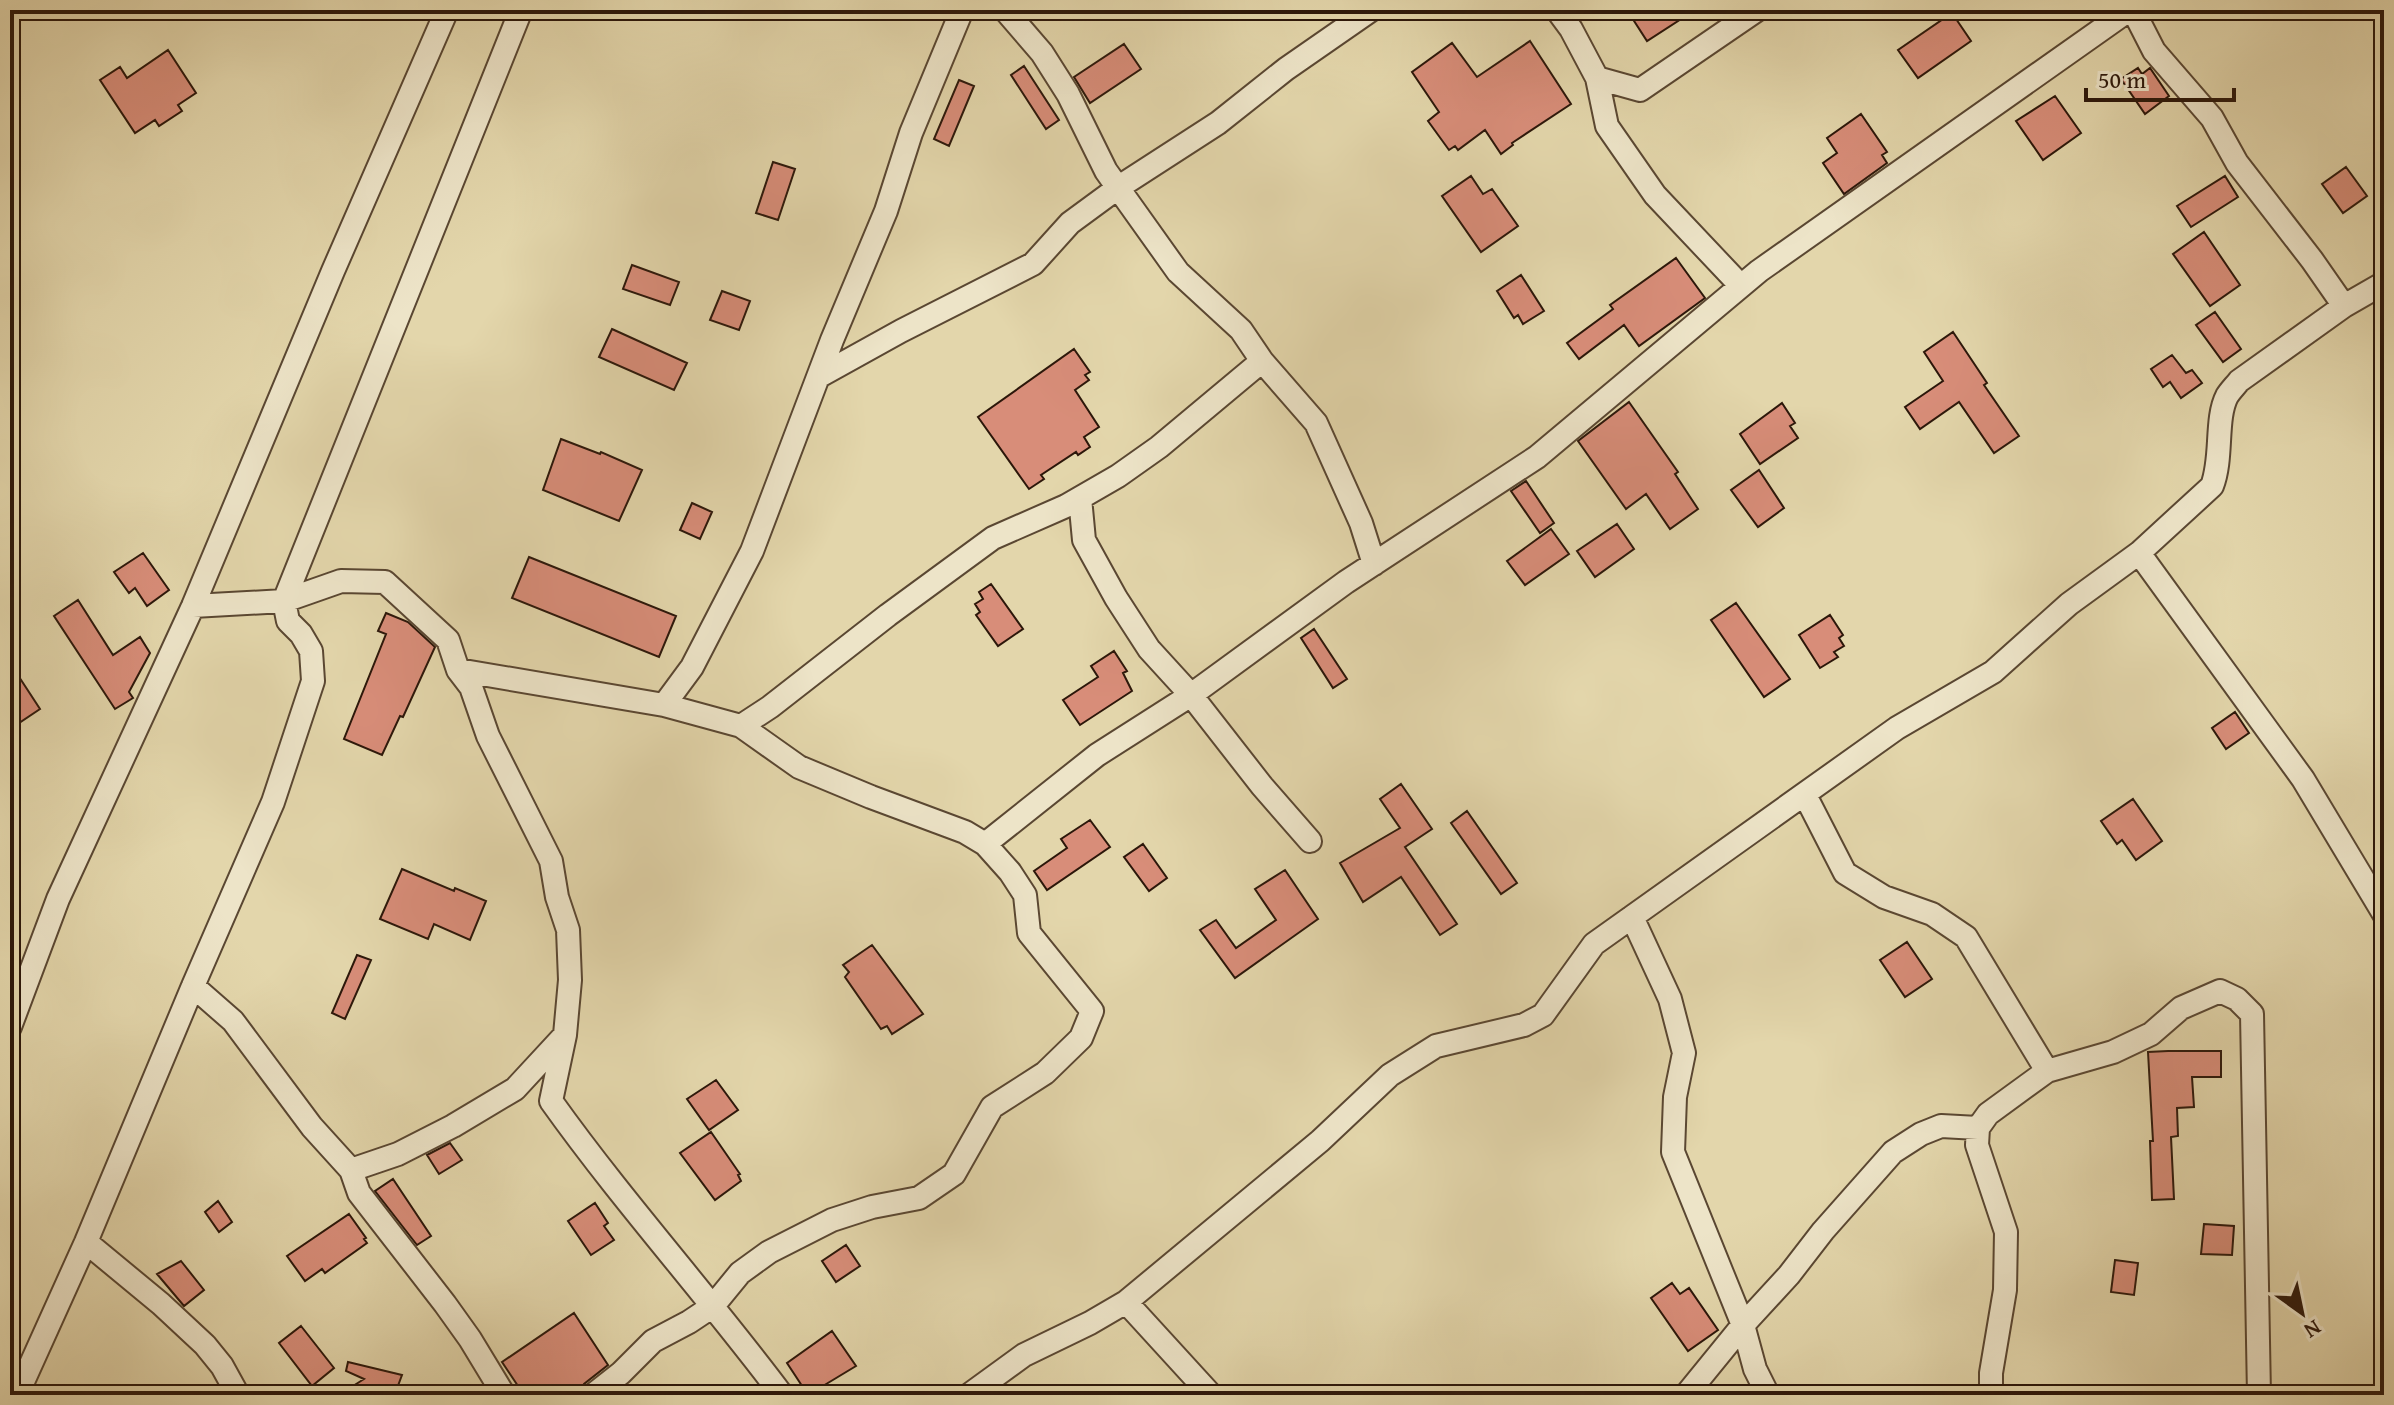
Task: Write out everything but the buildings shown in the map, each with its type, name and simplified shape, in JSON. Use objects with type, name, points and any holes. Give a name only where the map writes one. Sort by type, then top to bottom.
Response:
[{"type":"street","points":[[10,1027],[58,899],[193,606],[333,271],[447,10]]},
{"type":"street","points":[[17,1395],[86,1242],[273,802],[313,681],[311,651],[301,634],[288,621],[284,601],[521,10]]},
{"type":"street","points":[[664,705],[692,667],[752,551],[886,211],[911,133],[962,10]]},
{"type":"street","points":[[1005,10],[1042,53],[1068,94],[1106,171],[1178,272],[1241,330],[1262,361],[1316,423],[1361,523],[1374,564]]},
{"type":"street","points":[[818,377],[1033,264],[1070,223],[1218,123],[1286,69],[1371,10]]},
{"type":"street","points":[[1557,10],[1571,29],[1597,78],[1607,126],[1655,195],[1741,286]]},
{"type":"street","points":[[1597,78],[1640,90],[1757,10]]},
{"type":"street","points":[[985,844],[1097,755],[1191,695],[1374,564],[1537,457],[1741,286],[1929,149],[2131,10],[2154,51],[2212,118],[2237,163],[2344,306]]},
{"type":"street","points":[[969,1395],[1024,1355],[1126,1302],[1320,1141],[1390,1075],[1436,1046],[1524,1025],[1543,1015],[1594,944],[1897,728],[1993,672],[2069,604],[2139,553],[2212,486],[2218,471],[2226,397],[2239,381],[2344,306],[2384,283]]},
{"type":"street","points":[[741,726],[993,538],[1080,498],[1118,476],[1159,447],[1262,361]]},
{"type":"street","points":[[1080,498],[1084,540],[1149,649],[1191,695],[1262,786],[1310,841]]},
{"type":"street","points":[[2139,553],[2303,779],[2384,914]]},
{"type":"street","points":[[193,606],[284,601],[341,581],[385,582],[448,640],[458,670],[471,687],[488,736],[551,861],[557,897],[568,930],[570,980],[565,1035],[551,1101],[593,1160],[782,1395]]},
{"type":"street","points":[[458,670],[664,705],[741,726],[799,767],[965,832],[985,844],[1010,872],[1025,895],[1029,933],[1092,1011],[1081,1038],[1045,1073],[992,1107],[954,1174],[919,1198],[872,1207],[832,1220],[769,1252],[740,1273],[713,1306],[653,1341],[593,1395]]},
{"type":"street","points":[[1805,795],[1845,873],[1884,897],[1932,914],[1966,937],[2047,1071]]},
{"type":"street","points":[[1632,917],[1670,999],[1684,1053],[1675,1097],[1673,1152],[1743,1325],[1755,1369],[1768,1395]]},
{"type":"street","points":[[193,986],[233,1021],[297,1107],[351,1170],[359,1193],[461,1327],[504,1395]]},
{"type":"street","points":[[1991,1395],[1991,1373],[2005,1290],[2006,1232],[1977,1145],[1978,1128],[1988,1114],[2047,1071],[2113,1052],[2151,1034],[2181,1008],[2220,991],[2237,999],[2252,1014],[2259,1395]]},
{"type":"street","points":[[351,1170],[398,1154],[515,1089],[565,1035]]},
{"type":"street","points":[[1686,1395],[1893,1152],[1921,1134],[1941,1126],[1978,1128]]},
{"type":"street","points":[[86,1242],[205,1345],[222,1366],[238,1395]]},
{"type":"street","points":[[1126,1302],[1211,1395]]}]
